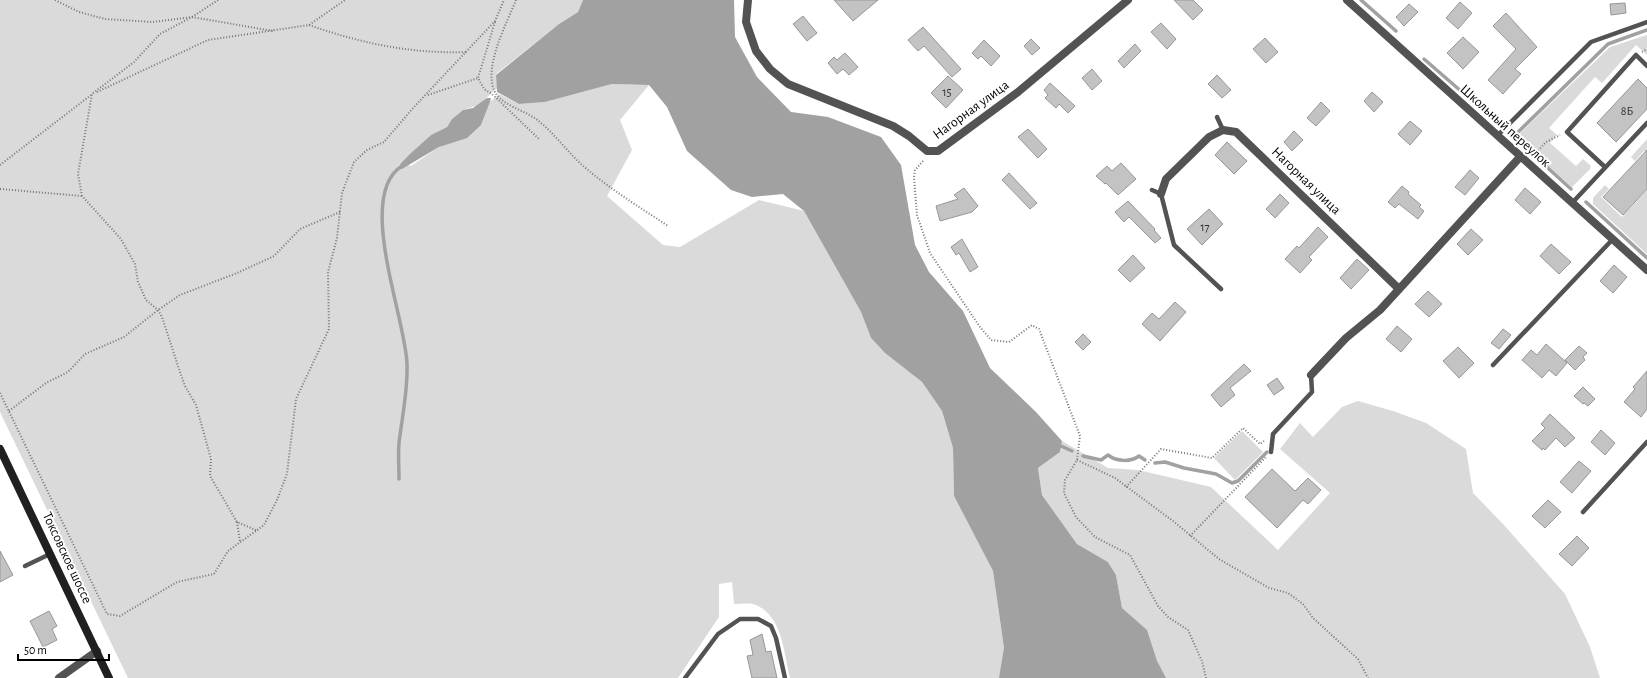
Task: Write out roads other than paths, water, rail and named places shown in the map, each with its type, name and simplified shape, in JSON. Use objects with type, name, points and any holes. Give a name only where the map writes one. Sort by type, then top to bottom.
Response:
[{"type":"main road","name":"Токсовское шоссе","points":[[0,449],[109,678]]},
{"type":"street","name":"Нагорная улица","points":[[748,0],[746,22],[756,51],[770,69],[788,84],[893,126],[909,136],[927,151],[938,151],[1018,92],[1128,0]]},
{"type":"street","name":"Школьный переулок","points":[[1347,0],[1520,158],[1647,270]]},
{"type":"street","name":"Нагорная улица","points":[[1223,130],[1236,132],[1399,289]]},
{"type":"street","points":[[1161,194],[1166,179],[1209,137],[1223,130]]},
{"type":"street","points":[[1311,375],[1346,338],[1380,310],[1520,158]]},
{"type":"street","points":[[59,678],[97,652]]},
{"type":"lane","points":[[1497,136],[1591,42],[1647,22]]},
{"type":"lane","points":[[1605,167],[1567,132],[1636,55],[1647,66]]},
{"type":"lane","points":[[1217,117],[1223,130]]},
{"type":"lane","points":[[1572,204],[1647,123]]},
{"type":"lane","points":[[1152,190],[1161,194],[1174,245],[1221,289]]},
{"type":"lane","points":[[1493,365],[1612,240]]},
{"type":"lane","points":[[1271,452],[1273,434],[1312,392],[1311,375]]},
{"type":"lane","points":[[1583,512],[1647,442]]},
{"type":"lane","points":[[26,566],[50,554]]},
{"type":"lane","points":[[685,678],[718,634],[740,619],[758,619],[771,626],[776,638],[785,678]]},
{"type":"waterway","points":[[1361,0],[1396,31]]},
{"type":"waterway","points":[[1513,137],[1608,44],[1647,30]]},
{"type":"waterway","points":[[1424,59],[1500,125]]},
{"type":"waterway","points":[[1508,133],[1529,151]]},
{"type":"waterway","points":[[1538,159],[1571,189]]},
{"type":"waterway","points":[[399,479],[399,443],[406,394],[407,364],[405,344],[386,259],[383,230],[383,203],[389,181],[402,166]]},
{"type":"waterway","points":[[1586,202],[1647,258]]},
{"type":"waterway","points":[[1061,446],[1072,451]]},
{"type":"waterway","points":[[1155,463],[1165,462],[1184,468],[1216,474],[1232,483],[1238,481],[1267,452]]},
{"type":"waterway","points":[[1083,456],[1101,460],[1108,455],[1120,460],[1128,460],[1139,456],[1145,460]]}]
